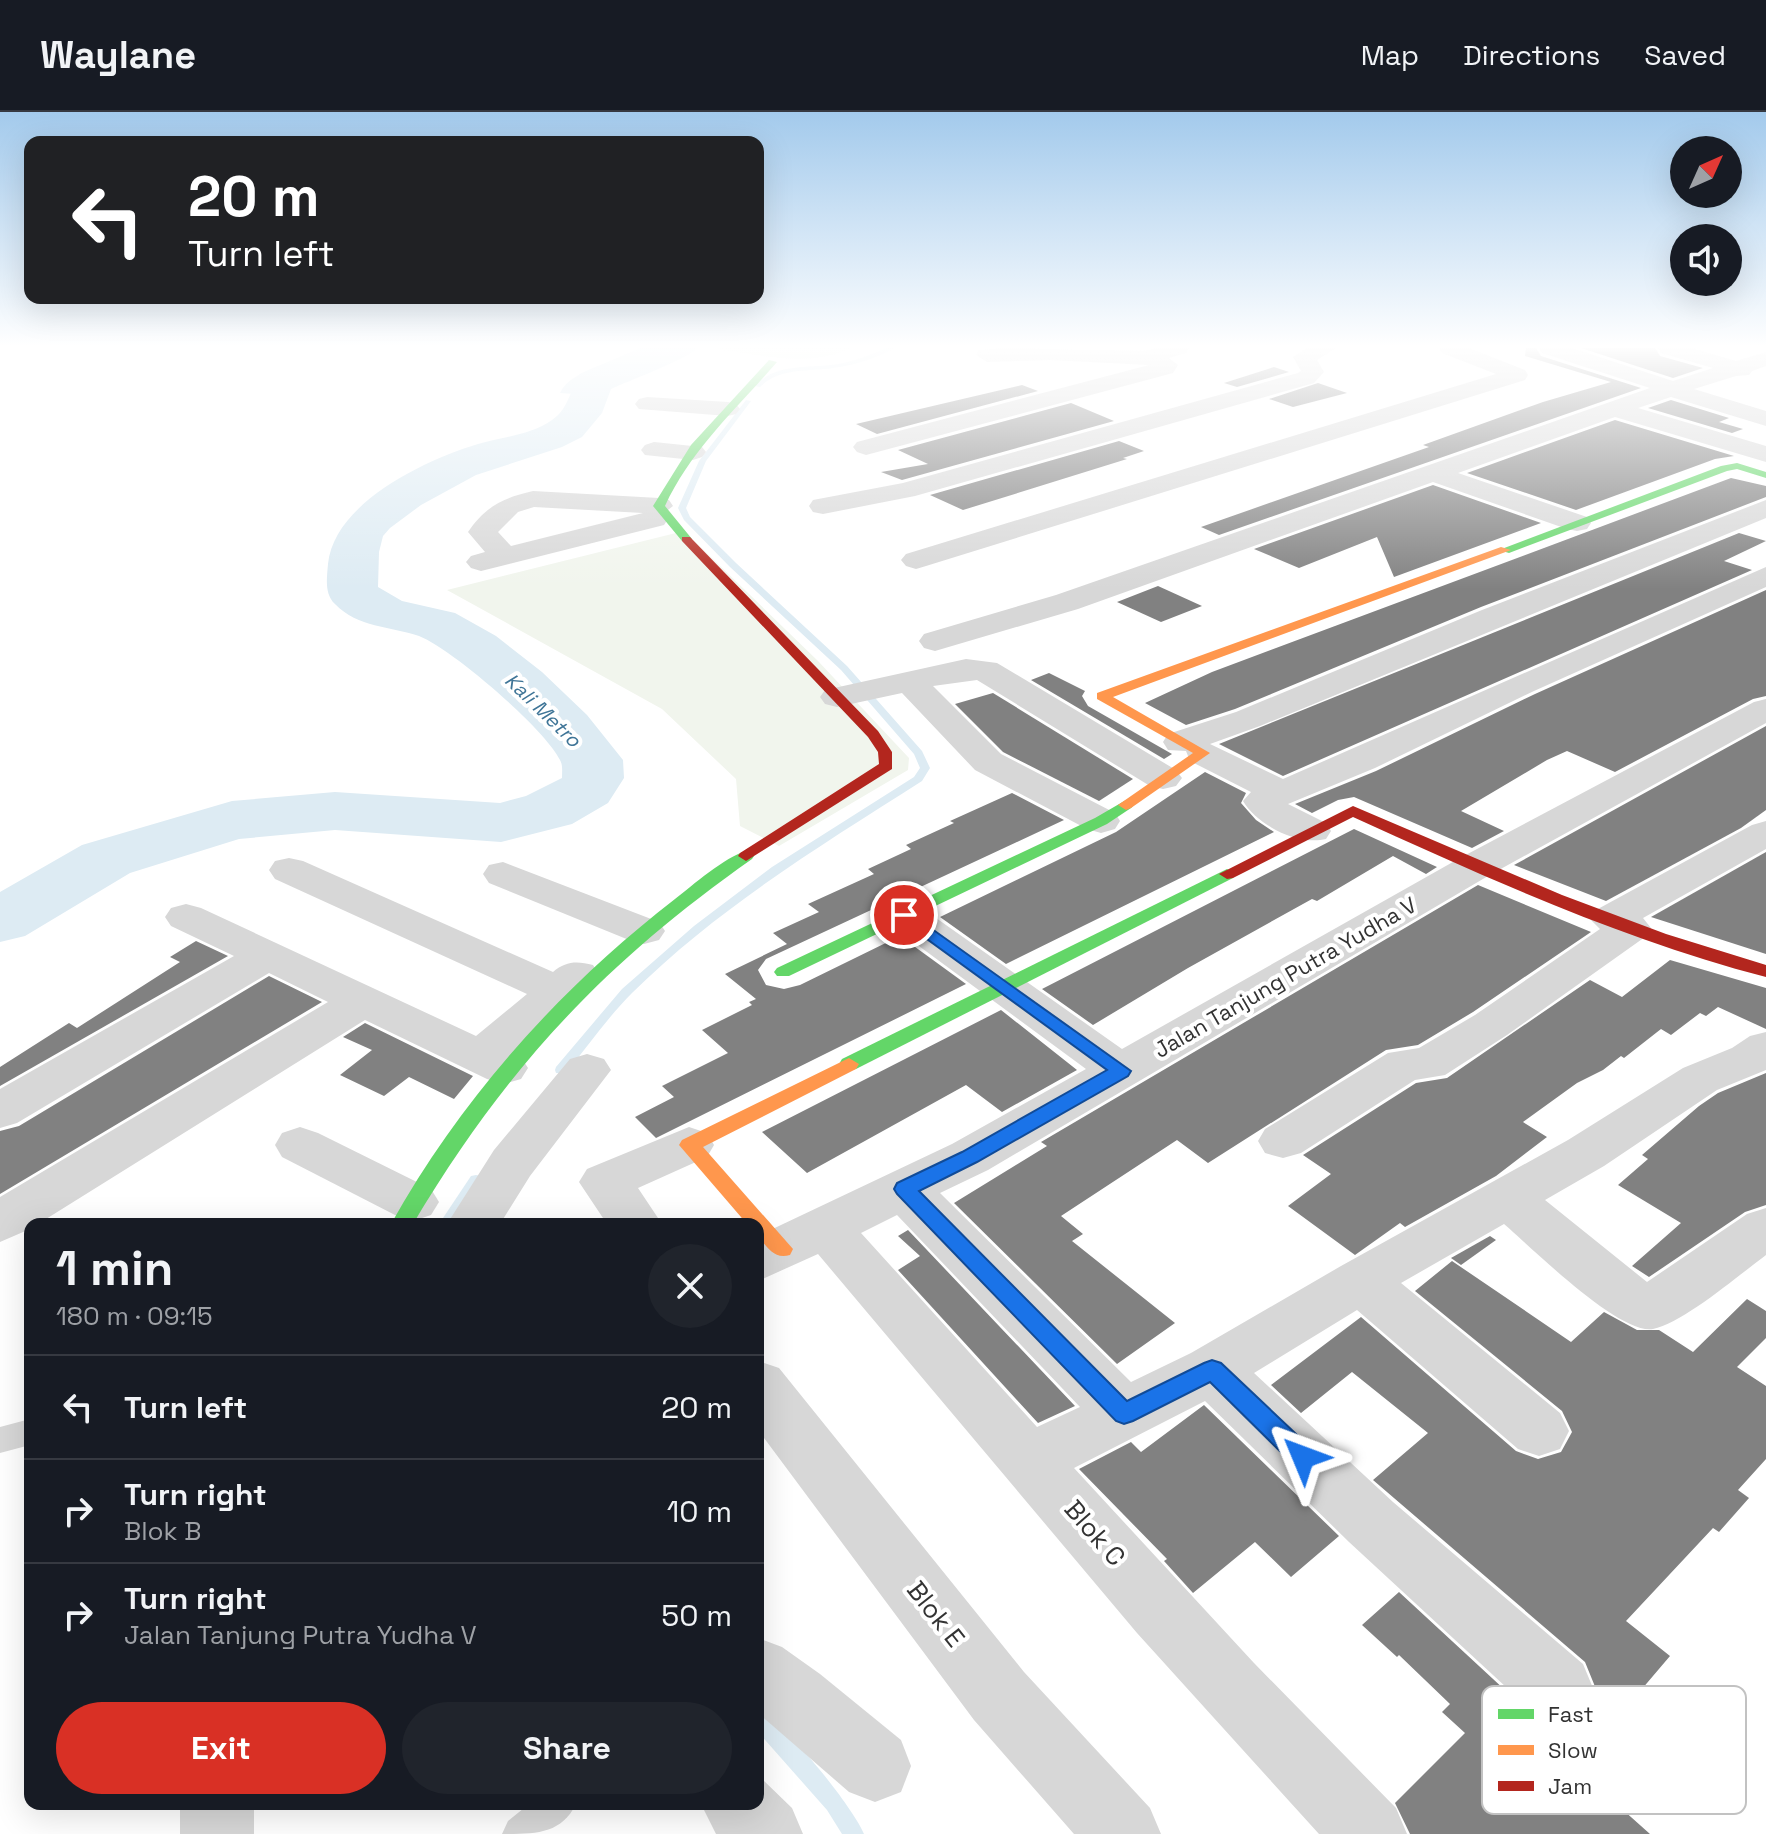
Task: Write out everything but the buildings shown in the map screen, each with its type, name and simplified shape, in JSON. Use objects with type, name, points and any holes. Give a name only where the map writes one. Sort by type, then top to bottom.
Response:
[{"type":"street","points":[[664,502],[533,499],[515,502],[482,532],[493,559],[664,502],[693,452],[712,428]]},
{"type":"street","points":[[866,447],[936,428]]},
{"type":"street","points":[[823,506],[906,490],[1126,428]]},
{"type":"street","points":[[916,560],[1347,428]]},
{"type":"street","points":[[935,641],[1067,602],[1554,428]]},
{"type":"street","points":[[1680,428],[1766,454]]},
{"type":"street","points":[[1332,433],[1372,447]]},
{"type":"street","points":[[654,450],[693,452]]},
{"type":"street","points":[[1399,456],[1577,523]]},
{"type":"street","points":[[1281,793],[1192,748],[1102,696],[1298,627],[1728,467],[1766,475]]},
{"type":"street","points":[[560,475],[664,502],[868,690],[988,762],[1101,821]]},
{"type":"street","points":[[783,972],[1101,821],[1163,778],[1192,748],[1248,719],[1766,508]]},
{"type":"street","points":[[1312,831],[1262,805],[1264,800],[1362,760],[1522,684],[1766,576]]},
{"type":"street","points":[[868,690],[966,669],[985,670],[1163,778]]},
{"type":"street","points":[[300,1145],[407,1213],[472,1109],[492,1063],[558,991],[639,929],[887,766],[888,758],[879,743],[868,690]]},
{"type":"street","name":"Jalan Tanjung Putra Yudha V","points":[[788,1245],[970,1157],[1474,867],[1766,709]]},
{"type":"street","points":[[632,1218],[605,1182],[689,1145],[1353,811],[1474,867],[1675,945],[1766,971]]},
{"type":"street","points":[[1283,1141],[1405,1064],[1428,1064],[1491,1025],[1621,924],[1766,833]]},
{"type":"street","points":[[289,870],[558,991]]},
{"type":"street","points":[[503,874],[639,929]]},
{"type":"street","points":[[904,915],[1121,1071]]},
{"type":"street","points":[[186,917],[492,1063]]},
{"type":"street","points":[[492,1063],[536,1030],[639,929]]},
{"type":"street","points":[[0,1111],[268,955]]},
{"type":"street","points":[[0,1222],[361,1002]]},
{"type":"street","points":[[1030,1460],[1212,1370],[1360,1281],[1586,1153],[1700,1079],[1749,1059],[1766,1047]]},
{"type":"street","points":[[477,1218],[512,1163],[587,1070]]},
{"type":"street","points":[[689,1145],[761,1218]]},
{"type":"street","points":[[904,1189],[1124,1414]]},
{"type":"street","points":[[1507,1197],[1633,1302],[1645,1307],[1652,1307],[1766,1228]]},
{"type":"street","points":[[764,1221],[788,1245]]},
{"type":"street","name":"Blok C","points":[[788,1245],[1030,1460],[1309,1772],[1370,1834]]},
{"type":"street","points":[[1360,1281],[1539,1431]]},
{"type":"street","points":[[1212,1370],[1371,1522],[1556,1686]]},
{"type":"street","name":"Blok E","points":[[764,1393],[999,1696],[1124,1834]]},
{"type":"street","points":[[764,1675],[875,1766]]},
{"type":"street","points":[[217,1810],[217,1834]]},
{"type":"street","points":[[744,1810],[766,1834]]},
{"type":"lane","points":[[0,1440],[24,1434]]},
{"type":"lane","points":[[521,1834],[551,1810]]},
{"type":"shaded area","points":[[684,531],[818,661],[909,758],[908,770],[779,846],[740,826],[736,779],[662,709],[447,590]]},
{"type":"waterway","name":"Kali Metro","points":[[0,921],[106,859],[232,820],[335,811],[501,823],[549,810],[586,790],[593,778],[592,760],[566,728],[522,684],[477,648],[436,624],[386,614],[353,594],[356,544],[364,529],[388,507],[442,475],[477,459],[536,442],[567,428]]},
{"type":"waterway","points":[[561,1070],[626,992],[698,928],[776,869],[918,779],[925,768],[919,753],[844,668],[687,518],[682,508],[703,461],[727,428]]},
{"type":"waterway","points":[[450,1218],[476,1180]]},
{"type":"waterway","points":[[764,1724],[834,1803],[854,1834]]},
{"type":"traffic: fast","points":[[686,539],[659,506],[681,466],[710,428]]},
{"type":"traffic: fast","points":[[1505,550],[1725,468],[1737,466],[1766,475]]},
{"type":"traffic: fast","points":[[783,972],[1101,821],[1126,805]]},
{"type":"traffic: fast","points":[[406,1218],[472,1116],[510,1066],[552,1019],[643,932],[746,856]]},
{"type":"traffic: fast","points":[[849,1064],[1227,874]]},
{"type":"traffic: slow","points":[[1126,805],[1203,753],[1102,696],[1505,550]]},
{"type":"traffic: slow","points":[[754,1218],[689,1145],[849,1064]]},
{"type":"traffic: slow","points":[[764,1229],[782,1249]]},
{"type":"traffic: jam","points":[[686,539],[873,734],[885,752],[887,766],[746,856]]},
{"type":"traffic: jam","points":[[1227,874],[1353,811],[1556,899],[1766,971]]},
{"type":"route","points":[[904,915],[1121,1071],[970,1157],[904,1189],[1124,1414],[1212,1370],[1303,1457]]}]
